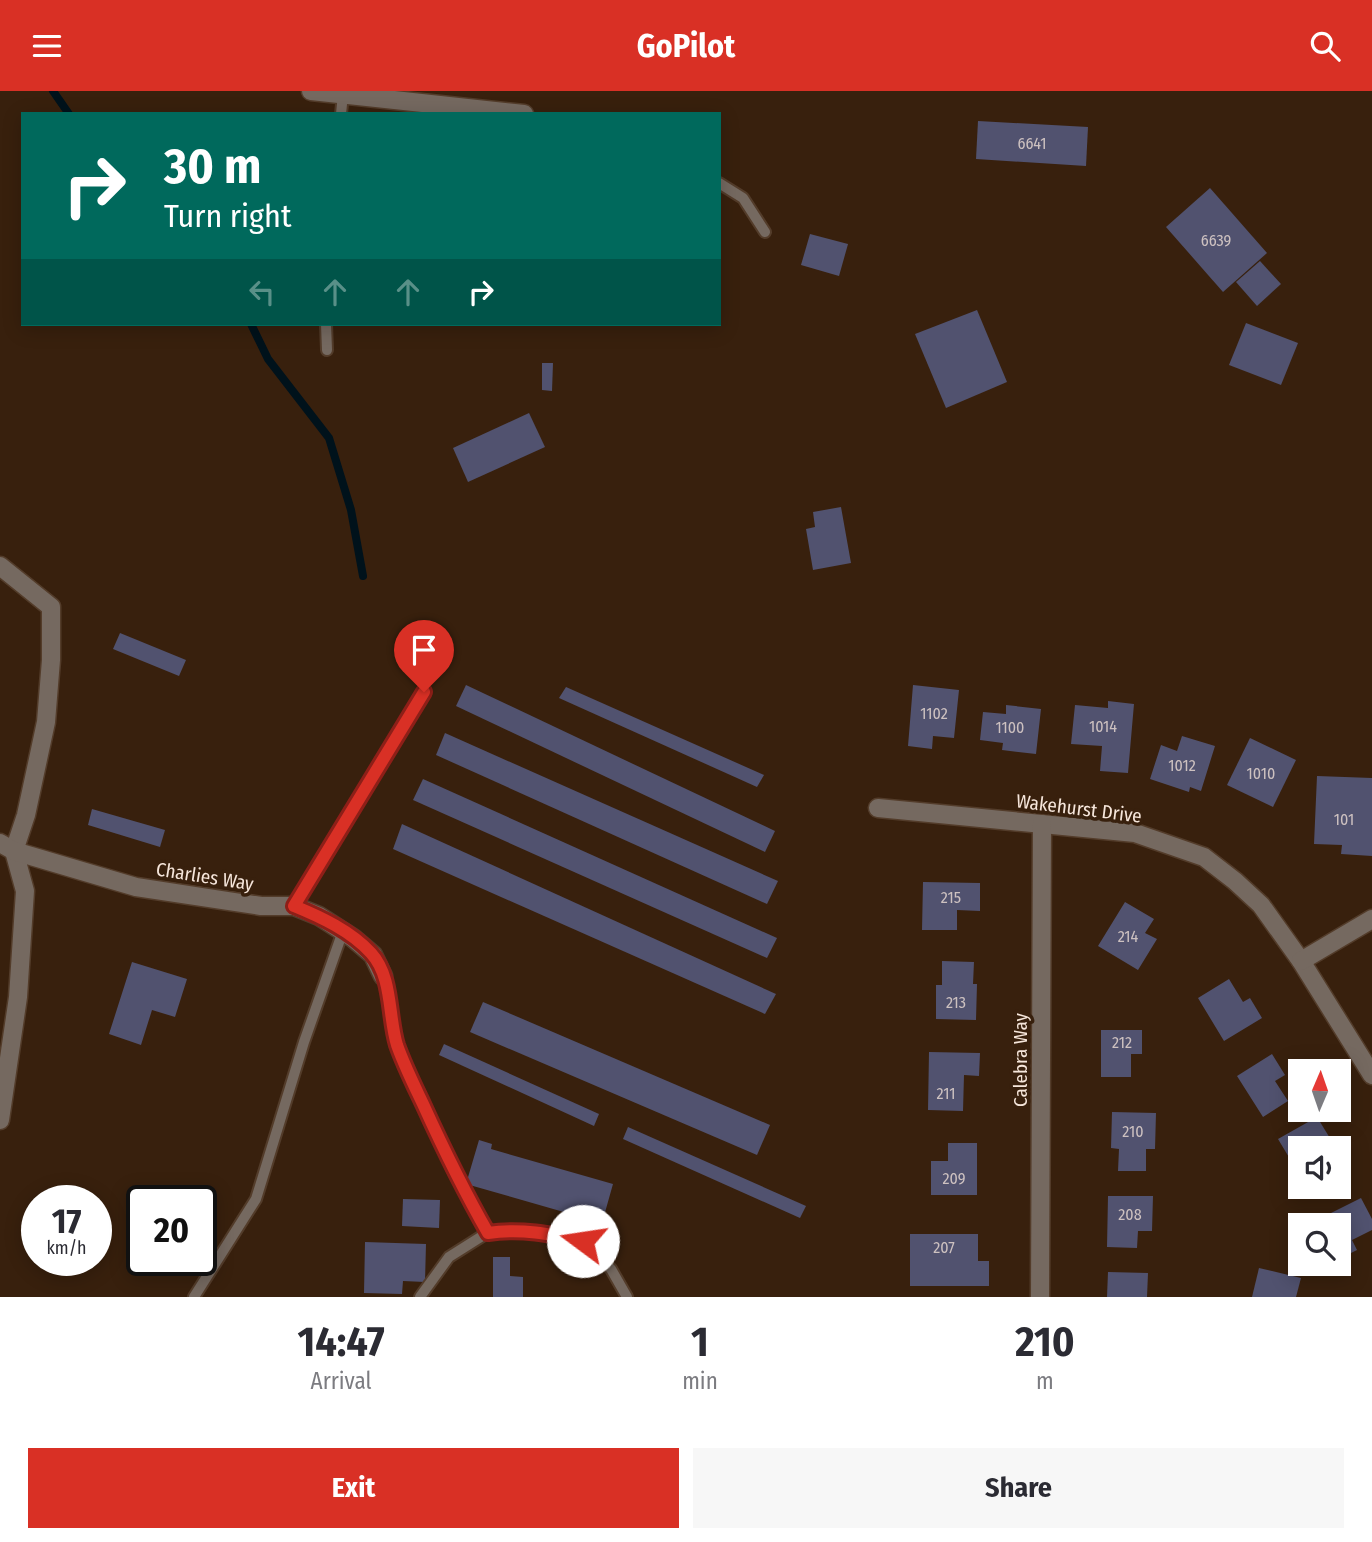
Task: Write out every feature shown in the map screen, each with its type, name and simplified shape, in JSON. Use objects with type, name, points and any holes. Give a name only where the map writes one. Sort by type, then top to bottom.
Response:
[{"type":"street","points":[[311,91],[506,112]]},
{"type":"street","points":[[0,566],[51,607],[51,660],[46,722],[26,815],[7,847],[25,891],[18,997],[0,1120]]},
{"type":"street","name":"Wakehurst Drive","points":[[878,808],[1135,833],[1204,857],[1261,905],[1301,961],[1372,1075]]},
{"type":"street","name":"Calebra Way","points":[[1040,1297],[1042,824]]},
{"type":"street","name":"Charlies Way","points":[[7,847],[136,887],[261,906],[294,906],[319,916],[343,931],[373,955],[383,976]]},
{"type":"street","points":[[1301,961],[1372,919]]},
{"type":"lane","points":[[341,112],[343,94]]},
{"type":"lane","points":[[721,184],[743,198],[765,232]]},
{"type":"lane","points":[[326,326],[327,350]]},
{"type":"lane","points":[[294,906],[424,692]]},
{"type":"lane","points":[[194,1297],[256,1199],[304,1042],[343,931]]},
{"type":"lane","points":[[383,976],[397,1044],[452,1169],[488,1233]]},
{"type":"lane","points":[[420,1297],[449,1257],[488,1233],[512,1230],[583,1241],[611,1269],[627,1297]]},
{"type":"building","points":[[978,121],[1088,127],[1086,166],[976,159]]},
{"type":"building","points":[[1210,188],[1267,253],[1223,292],[1166,227]]},
{"type":"building","points":[[810,234],[848,244],[839,276],[801,265]]},
{"type":"building","points":[[1260,261],[1281,284],[1257,306],[1236,282]]},
{"type":"building","points":[[977,310],[1007,382],[946,408],[915,334]]},
{"type":"building","points":[[1246,323],[1298,343],[1281,385],[1229,365]]},
{"type":"building","points":[[542,363],[553,363],[552,391],[542,390]]},
{"type":"building","points":[[529,413],[545,447],[468,482],[453,448]]},
{"type":"building","points":[[841,507],[851,563],[813,570],[806,529],[815,527],[813,512]]},
{"type":"building","points":[[120,633],[186,660],[179,676],[113,649]]},
{"type":"building","points":[[466,685],[775,831],[765,852],[456,706]]},
{"type":"building","points":[[913,685],[959,690],[954,738],[933,736],[932,749],[908,746]]},
{"type":"building","points":[[566,687],[764,775],[757,787],[559,698]]},
{"type":"building","points":[[1108,701],[1134,704],[1128,773],[1100,771],[1102,746],[1071,744],[1075,705],[1108,708]]},
{"type":"building","points":[[1006,705],[1041,709],[1036,754],[1002,750],[1003,743],[980,740],[983,712],[1006,714]]},
{"type":"building","points":[[445,733],[778,881],[767,904],[436,755]]},
{"type":"building","points":[[1182,736],[1215,746],[1201,791],[1190,787],[1189,792],[1150,779],[1161,745],[1177,751]]},
{"type":"building","points":[[1250,738],[1296,760],[1273,807],[1227,785]]},
{"type":"building","points":[[1317,776],[1372,778],[1372,856],[1341,854],[1342,845],[1314,844]]},
{"type":"building","points":[[423,779],[777,938],[767,958],[413,800]]},
{"type":"building","points":[[92,809],[165,830],[160,847],[88,825]]},
{"type":"building","points":[[402,824],[776,994],[765,1014],[393,849]]},
{"type":"building","points":[[923,882],[980,883],[980,911],[957,910],[957,930],[922,930]]},
{"type":"building","points":[[1125,902],[1154,919],[1145,933],[1157,939],[1138,970],[1098,946]]},
{"type":"building","points":[[942,961],[974,962],[973,984],[977,984],[976,1020],[936,1019],[936,985],[942,985]]},
{"type":"building","points":[[132,962],[187,979],[175,1017],[152,1010],[141,1045],[109,1034]]},
{"type":"building","points":[[1229,979],[1243,1002],[1250,998],[1262,1018],[1224,1041],[1198,998]]},
{"type":"building","points":[[483,1002],[770,1125],[757,1155],[470,1032]]},
{"type":"building","points":[[1101,1030],[1142,1030],[1142,1054],[1131,1054],[1131,1077],[1101,1077]]},
{"type":"building","points":[[444,1044],[599,1114],[594,1126],[439,1055]]},
{"type":"building","points":[[929,1052],[980,1053],[979,1076],[964,1075],[963,1111],[928,1110]]},
{"type":"building","points":[[1272,1054],[1285,1075],[1275,1081],[1288,1101],[1263,1117],[1237,1076]]},
{"type":"building","points":[[1112,1112],[1156,1113],[1155,1149],[1146,1149],[1146,1171],[1118,1171],[1119,1149],[1111,1148]]},
{"type":"building","points":[[1308,1122],[1320,1122],[1329,1136],[1288,1136],[1288,1156],[1278,1139]]},
{"type":"building","points":[[628,1127],[806,1206],[800,1218],[623,1139]]},
{"type":"building","points":[[479,1140],[492,1144],[491,1149],[613,1184],[602,1223],[466,1184]]},
{"type":"building","points":[[948,1143],[977,1143],[977,1195],[931,1195],[931,1161],[948,1161]]},
{"type":"building","points":[[1108,1196],[1153,1196],[1152,1231],[1138,1231],[1137,1248],[1107,1247]]},
{"type":"building","points":[[1361,1198],[1372,1219],[1372,1230],[1352,1240],[1357,1250],[1351,1253],[1351,1213],[1331,1213]]},
{"type":"building","points":[[403,1199],[440,1200],[439,1228],[402,1226]]},
{"type":"building","points":[[910,1234],[978,1234],[978,1261],[989,1261],[989,1286],[910,1286]]},
{"type":"building","points":[[365,1242],[426,1244],[425,1282],[403,1281],[402,1294],[364,1293]]},
{"type":"building","points":[[493,1257],[510,1257],[510,1276],[523,1277],[523,1297],[493,1297]]},
{"type":"building","points":[[1259,1268],[1301,1278],[1296,1297],[1252,1297]]},
{"type":"building","points":[[1108,1272],[1148,1273],[1147,1297],[1107,1297]]},
{"type":"waterway","points":[[53,91],[68,112]]},
{"type":"waterway","points":[[252,326],[268,359],[329,438],[351,510],[363,576]]},
{"type":"route","points":[[424,692],[294,906],[319,916],[354,938],[373,955],[383,976],[397,1044],[452,1169],[488,1233],[529,1231],[583,1241]]}]
